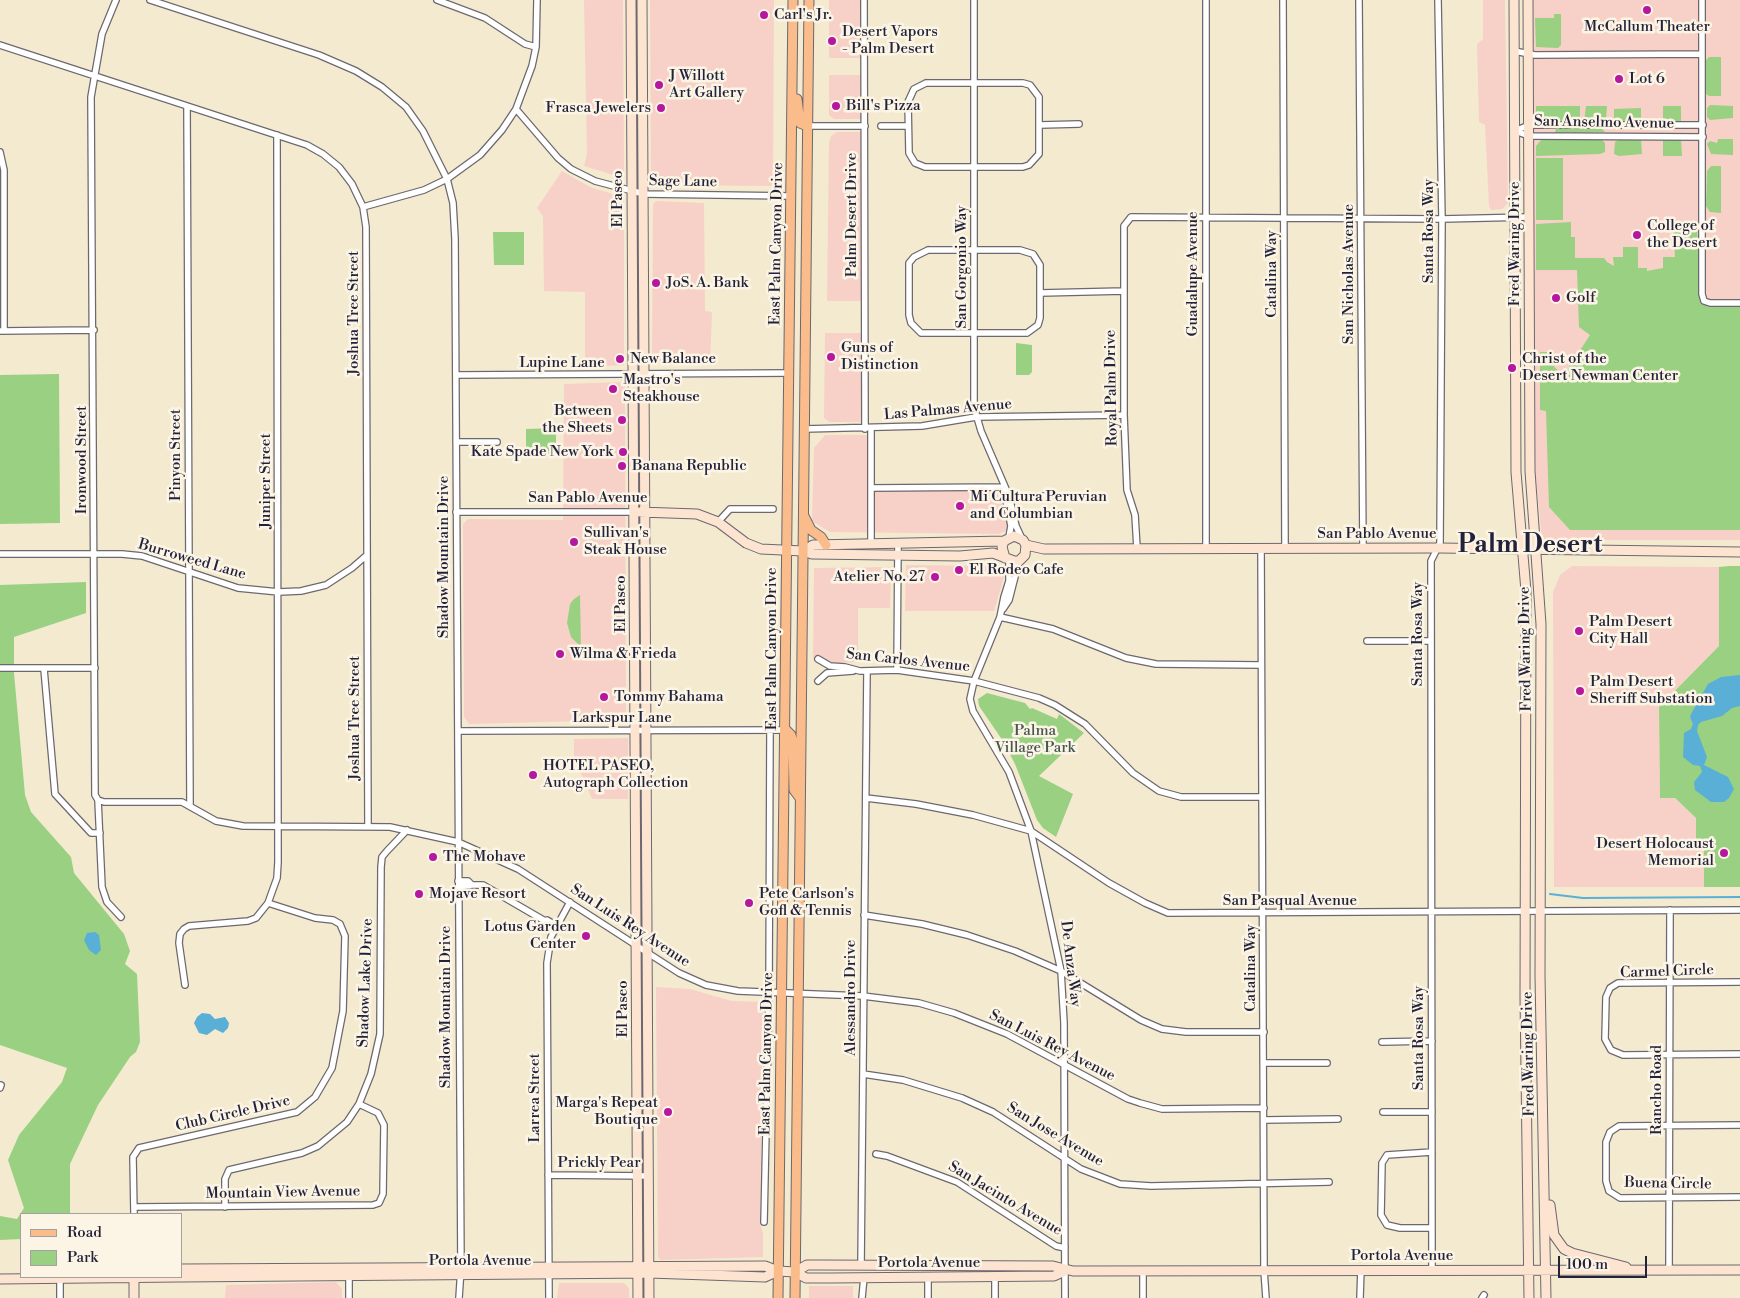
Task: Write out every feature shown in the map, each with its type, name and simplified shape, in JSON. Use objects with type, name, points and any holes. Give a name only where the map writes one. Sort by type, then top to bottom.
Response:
[{"type":"main road","name":"East Palm Canyon Drive","points":[[778,1298],[793,0]]},
{"type":"main road","name":"East Palm Canyon Drive","points":[[795,1298],[809,0]]},
{"type":"main road","points":[[793,71],[799,119],[802,125],[807,126]]},
{"type":"main road","points":[[791,196],[800,200],[800,247],[805,269]]},
{"type":"main road","points":[[804,514],[811,530],[821,537],[826,545]]},
{"type":"main road","points":[[786,730],[791,734],[793,742],[794,790],[800,798]]},
{"type":"street","name":"Ironwood Street","points":[[116,0],[102,34],[91,97],[94,330],[95,795],[98,800],[102,887],[107,902],[121,917]]},
{"type":"street","name":"Shadow Mountain Drive","points":[[150,0],[319,55],[356,70],[382,87],[406,107],[423,131],[447,179],[453,203],[455,239],[461,1271],[459,1298]]},
{"type":"street","points":[[437,0],[485,18],[525,44],[536,47]]},
{"type":"street","points":[[362,207],[424,190],[447,179],[480,155],[502,130],[516,109],[532,66],[536,47],[536,0]]},
{"type":"street","name":"El Paseo","points":[[631,0],[635,673],[638,727],[638,1175],[644,1270],[649,1298]]},
{"type":"street","name":"El Paseo","points":[[638,1295],[649,1251],[642,0]]},
{"type":"street","name":"Palm Desert Drive","points":[[864,0],[870,545]]},
{"type":"street","name":"San Gorgonio Way","points":[[974,0],[976,417],[1009,496],[1016,526],[1024,543]]},
{"type":"street","name":"Guadalupe Avenue","points":[[1206,0],[1206,548]]},
{"type":"street","name":"Catalina Way","points":[[1283,0],[1285,548]]},
{"type":"street","name":"San Nicholas Avenue","points":[[1359,0],[1363,548]]},
{"type":"street","name":"Santa Rosa Way","points":[[1432,1270],[1431,561],[1440,548],[1442,219],[1438,0]]},
{"type":"street","name":"Fred Waring Drive","points":[[1514,0],[1516,472],[1526,601],[1529,1298]]},
{"type":"street","name":"Fred Waring Drive","points":[[1528,0],[1530,471],[1541,624],[1542,910],[1540,976],[1546,1298]]},
{"type":"street","points":[[1702,0],[1702,294],[1704,301],[1710,303],[1740,303]]},
{"type":"street","name":"Joshua Tree Street","points":[[0,45],[307,145],[329,158],[339,167],[352,184],[362,207],[366,227],[368,827]]},
{"type":"street","points":[[1514,51],[1528,53],[1702,54]]},
{"type":"street","points":[[926,82],[974,82],[1023,82],[1030,85],[1039,97],[1039,154],[1029,165],[925,166],[914,163],[909,153],[908,126],[908,102],[914,89],[926,82]]},
{"type":"street","name":"Pinyon Street","points":[[187,106],[190,804]]},
{"type":"street","name":"Sage Lane","points":[[516,109],[543,142],[571,169],[595,181],[644,194],[791,196]]},
{"type":"street","points":[[1040,125],[1079,124]]},
{"type":"street","name":"San Anselmo Avenue","points":[[1515,131],[1529,125],[1703,125]]},
{"type":"street","points":[[807,126],[865,126]]},
{"type":"street","points":[[881,126],[908,126]]},
{"type":"street","name":"San Anselmo Avenue","points":[[1515,131],[1529,136],[1703,137]]},
{"type":"street","name":"Juniper Street","points":[[268,903],[276,878],[279,826],[277,135]]},
{"type":"street","points":[[0,152],[4,170],[2,331],[94,330]]},
{"type":"street","name":"Royal Palm Drive","points":[[1137,548],[1135,516],[1127,490],[1124,415],[1124,226],[1131,217],[1206,218]]},
{"type":"street","points":[[1206,218],[1442,219],[1529,217]]},
{"type":"street","points":[[928,250],[974,251],[1020,250],[1033,254],[1040,265],[1040,318],[1038,325],[1033,330],[1027,333],[921,333],[911,323],[908,315],[910,263],[914,257],[928,250]]},
{"type":"street","points":[[1040,293],[1124,291]]},
{"type":"street","name":"Lupine Lane","points":[[456,375],[789,373]]},
{"type":"street","name":"Las Palmas Avenue","points":[[804,429],[868,429],[922,426],[976,417],[1124,415]]},
{"type":"street","points":[[456,442],[497,442]]},
{"type":"street","points":[[870,488],[1004,487],[1011,526],[1002,547],[1007,559],[1009,582],[1000,617],[974,681]]},
{"type":"street","points":[[1009,496],[1075,496]]},
{"type":"street","points":[[718,522],[730,509],[773,509]]},
{"type":"street","name":"San Pablo Avenue","points":[[456,512],[645,512],[697,514],[718,522],[746,543],[761,549],[803,551],[812,554],[898,556],[992,553],[1007,559],[1022,558],[1044,549]]},
{"type":"street","name":"San Pablo Avenue","points":[[803,551],[813,545],[898,544],[1006,539],[1014,536],[1024,543],[1044,549],[1536,548],[1740,552]]},
{"type":"street","points":[[1002,611],[1009,600],[1022,558],[1024,543]]},
{"type":"street","points":[[897,670],[898,544]]},
{"type":"street","name":"Catalina Way","points":[[1261,548],[1264,1270],[1266,1298]]},
{"type":"street","name":"Burroweed Lane","points":[[0,554],[142,556],[238,588],[279,592],[300,591],[326,585],[352,568],[367,555]]},
{"type":"street","points":[[635,607],[640,612],[645,607]]},
{"type":"street","points":[[1000,617],[1052,629],[1126,658],[1156,664],[1261,665]]},
{"type":"street","points":[[635,622],[640,619],[645,621]]},
{"type":"street","points":[[1367,641],[1431,641]]},
{"type":"street","name":"San Carlos Avenue","points":[[818,660],[830,666],[864,671],[897,670],[974,681],[1039,698],[1068,712],[1085,724],[1133,773],[1159,791],[1181,797],[1262,797]]},
{"type":"street","points":[[0,668],[95,668]]},
{"type":"street","points":[[44,669],[55,794],[91,833],[100,833]]},
{"type":"street","points":[[818,681],[827,673],[864,671]]},
{"type":"street","name":"Alessandro Drive","points":[[862,1265],[866,798],[864,671]]},
{"type":"street","name":"De Anza Way","points":[[974,681],[970,699],[973,711],[1009,772],[1031,831],[1061,972],[1064,1024],[1065,1298]]},
{"type":"street","name":"Larkspur Lane","points":[[458,731],[638,727],[646,731],[786,730]]},
{"type":"street","points":[[764,1222],[769,993],[770,729]]},
{"type":"street","name":"San Pasqual Avenue","points":[[866,798],[973,815],[1031,831],[1109,883],[1145,903],[1168,913],[1740,910]]},
{"type":"street","points":[[98,800],[104,802],[182,802],[190,804]]},
{"type":"street","name":"San Luis Rey Avenue","points":[[190,804],[204,815],[216,821],[243,826],[368,827],[407,830],[458,842],[518,869],[648,954],[687,978],[706,985],[729,990],[782,994],[863,996],[919,1003],[954,1013],[1007,1034],[1128,1099],[1162,1109],[1264,1108]]},
{"type":"street","name":"Shadow Lake Drive","points":[[224,1207],[225,1179],[230,1170],[302,1153],[318,1146],[348,1122],[359,1104],[371,1074],[380,1034],[382,857],[407,830]]},
{"type":"street","points":[[458,884],[468,881],[472,885],[483,885],[545,921],[547,920],[556,927]]},
{"type":"street","name":"Larrea Street","points":[[550,1298],[547,963],[551,937],[570,902]]},
{"type":"street","points":[[185,985],[179,943],[184,929],[189,926],[248,921],[256,918],[268,903]]},
{"type":"street","name":"Club Circle Drive","points":[[134,1211],[133,1157],[139,1148],[297,1112],[315,1097],[332,1068],[343,1011],[345,936],[340,924],[333,920],[315,918],[268,903]]},
{"type":"street","name":"Rancho Road","points":[[1669,1270],[1670,910]]},
{"type":"street","points":[[864,916],[922,924],[967,935],[1015,951],[1061,972],[1141,1020],[1162,1029],[1186,1032],[1264,1032]]},
{"type":"street","name":"Carmel Circle","points":[[1740,982],[1618,984],[1610,988],[1606,997],[1605,1039],[1611,1050],[1622,1055],[1740,1054]]},
{"type":"street","points":[[1382,1042],[1432,1041]]},
{"type":"street","points":[[1264,1063],[1328,1063]]},
{"type":"street","name":"San Jose Avenue","points":[[863,1074],[903,1080],[962,1098],[993,1112],[1065,1159],[1095,1176],[1120,1184],[1151,1186],[1329,1182]]},
{"type":"street","name":"Mountain View Avenue","points":[[134,1211],[224,1207],[373,1205],[379,1202],[383,1194],[384,1125],[378,1114],[359,1104]]},
{"type":"street","points":[[1383,1112],[1432,1112]]},
{"type":"street","points":[[1264,1120],[1338,1119]]},
{"type":"street","name":"Buena Circle","points":[[1740,1125],[1620,1126],[1610,1132],[1606,1142],[1606,1181],[1609,1192],[1620,1198],[1740,1197]]},
{"type":"street","points":[[1432,1152],[1387,1155],[1382,1163],[1381,1215],[1388,1225],[1400,1228],[1432,1228]]},
{"type":"street","name":"San Jacinto Avenue","points":[[876,1154],[887,1156],[957,1182],[1056,1246],[1065,1248]]},
{"type":"street","name":"Prickly Pear","points":[[548,1175],[649,1176]]},
{"type":"street","points":[[1545,1177],[1554,1236],[1559,1243],[1572,1253],[1638,1270]]},
{"type":"street","name":"Portola Avenue","points":[[795,1272],[807,1265],[1053,1266],[1065,1270],[1740,1270]]},
{"type":"street","points":[[831,1278],[838,1272],[856,1269],[862,1265]]},
{"type":"street","points":[[862,1298],[864,1277],[870,1271],[893,1270],[907,1265]]},
{"type":"street","name":"Portola Avenue","points":[[182,1269],[549,1271],[688,1269],[765,1277],[778,1272],[795,1272],[806,1278],[1054,1276],[1065,1270]]},
{"type":"street","points":[[1360,1298],[1361,1269]]},
{"type":"street","name":"Portola Avenue","points":[[549,1271],[599,1274],[644,1270]]},
{"type":"street","points":[[1143,1270],[1143,1298]]},
{"type":"street","name":"Portola Avenue","points":[[182,1277],[349,1276],[461,1271]]},
{"type":"street","points":[[349,1276],[349,1298]]},
{"type":"street","points":[[995,1276],[995,1298]]},
{"type":"street","points":[[928,1277],[928,1298]]},
{"type":"street","name":"Portola Avenue","points":[[0,1279],[30,1278]]},
{"type":"street","points":[[60,1278],[60,1298]]},
{"type":"street","points":[[134,1278],[134,1298]]},
{"type":"shaded area","points":[[584,0],[623,0],[624,175],[620,177],[584,166],[587,154]]},
{"type":"shaded area","points":[[650,0],[774,0],[773,183],[771,186],[654,185],[651,183]]},
{"type":"shaded area","points":[[829,0],[861,0],[862,58],[829,58]]},
{"type":"shaded area","points":[[1483,0],[1505,0],[1508,203],[1502,209],[1491,210],[1489,206],[1485,125],[1479,122],[1477,44],[1483,39]]},
{"type":"shaded area","name":"College of the Desert","points":[[1533,0],[1740,0],[1740,540],[1542,540],[1535,469]]},
{"type":"shaded area","points":[[829,75],[862,75],[861,119],[834,119],[829,115]]},
{"type":"shaded area","points":[[837,132],[863,132],[863,301],[827,301],[829,143],[831,136]]},
{"type":"shaded area","points":[[562,171],[590,187],[622,197],[624,200],[624,365],[585,367],[585,292],[544,291],[543,216],[537,208]]},
{"type":"shaded area","points":[[656,201],[704,203],[705,311],[712,312],[710,364],[654,364],[652,354],[653,204]]},
{"type":"shaded area","points":[[825,333],[864,333],[863,422],[829,422],[824,418]]},
{"type":"shaded area","points":[[625,382],[626,717],[623,720],[469,724],[464,717],[463,524],[468,519],[563,520],[564,384]]},
{"type":"shaded area","points":[[825,435],[868,435],[867,490],[999,490],[1009,525],[1008,530],[999,534],[830,532],[812,521],[814,448]]},
{"type":"shaded area","points":[[906,565],[999,566],[1004,570],[1004,577],[994,611],[905,611]]},
{"type":"shaded area","points":[[1572,566],[1719,567],[1719,646],[1659,707],[1660,798],[1675,798],[1696,818],[1696,847],[1704,847],[1704,887],[1554,887],[1553,592],[1560,575]]},
{"type":"shaded area","points":[[891,567],[890,608],[858,608],[858,662],[834,663],[813,658],[814,568]]},
{"type":"shaded area","points":[[628,738],[628,799],[592,799],[574,757],[574,739]]},
{"type":"shaded area","points":[[656,987],[690,989],[732,1001],[763,1002],[760,1224],[763,1233],[763,1257],[660,1260],[658,1257]]},
{"type":"shaded area","points":[[336,1282],[342,1289],[342,1298],[225,1298],[226,1285]]},
{"type":"shaded area","points":[[559,1283],[624,1283],[629,1288],[629,1298],[557,1298]]},
{"type":"shaded area","points":[[809,1286],[853,1286],[853,1298],[809,1298]]},
{"type":"green space","points":[[1554,14],[1561,14],[1561,45],[1558,48],[1536,47],[1535,18],[1554,18]]},
{"type":"green space","points":[[1709,57],[1721,57],[1721,96],[1709,96],[1706,94],[1706,60]]},
{"type":"green space","points":[[1710,105],[1733,106],[1733,118],[1710,120],[1707,117],[1707,108]]},
{"type":"green space","points":[[1536,106],[1580,106],[1580,120],[1578,122],[1541,122],[1536,115]]},
{"type":"green space","points":[[1586,106],[1607,106],[1606,119],[1601,122],[1584,122]]},
{"type":"green space","points":[[1663,106],[1681,106],[1681,122],[1663,122]]},
{"type":"green space","points":[[1641,108],[1641,122],[1620,122],[1614,118],[1614,109]]},
{"type":"green space","points":[[1556,128],[1601,128],[1605,132],[1555,133]]},
{"type":"green space","points":[[1542,139],[1601,139],[1605,143],[1605,152],[1600,154],[1536,156],[1536,146]]},
{"type":"green space","points":[[1620,139],[1641,139],[1642,154],[1619,156],[1614,154],[1615,142]]},
{"type":"green space","points":[[1663,139],[1681,139],[1682,156],[1663,156]]},
{"type":"green space","points":[[1718,139],[1733,139],[1733,155],[1711,154],[1707,144],[1710,141],[1717,143]]},
{"type":"green space","points":[[1536,158],[1563,158],[1563,220],[1536,220]]},
{"type":"green space","points":[[1711,166],[1721,166],[1721,213],[1710,212],[1706,206],[1707,171]]},
{"type":"green space","points":[[1571,222],[1571,237],[1575,237],[1575,258],[1604,258],[1614,266],[1613,257],[1623,257],[1623,247],[1638,247],[1638,268],[1647,268],[1647,271],[1663,268],[1663,257],[1675,257],[1673,223],[1697,224],[1700,301],[1708,307],[1740,307],[1740,530],[1570,530],[1549,507],[1546,411],[1540,410],[1540,352],[1548,352],[1559,359],[1554,367],[1564,375],[1590,335],[1579,327],[1577,270],[1536,270],[1536,224]]},
{"type":"green space","points":[[493,232],[524,232],[524,265],[494,265]]},
{"type":"green space","points":[[1016,343],[1032,345],[1032,372],[1029,375],[1016,375]]},
{"type":"green space","points":[[59,374],[60,523],[0,524],[0,375]]},
{"type":"green space","points":[[556,428],[556,457],[526,457],[526,429]]},
{"type":"green space","points":[[1740,566],[1740,887],[1704,887],[1704,847],[1696,847],[1696,818],[1675,798],[1660,798],[1659,707],[1719,646],[1719,567]]},
{"type":"green space","points":[[86,582],[86,613],[14,637],[14,673],[25,795],[31,812],[71,857],[74,873],[124,934],[130,951],[125,964],[137,974],[140,1042],[136,1052],[130,1057],[98,1105],[70,1164],[70,1213],[21,1213],[24,1208],[8,1160],[19,1135],[62,1082],[67,1068],[0,1045],[0,585]]},
{"type":"green space","points":[[580,595],[581,647],[571,637],[567,623],[570,604]]},
{"type":"green space","name":"Palma Village Park","points":[[987,693],[1025,703],[1030,709],[1032,708],[1057,719],[1059,714],[1084,733],[1039,776],[1073,794],[1056,837],[1043,828],[1037,820],[1015,764],[1003,741],[979,706],[978,699]]},
{"type":"green space","points":[[639,740],[643,782],[643,937],[640,908]]},
{"type":"green space","points":[[20,1214],[20,1239],[0,1240],[0,1216],[17,1219]]},
{"type":"water","points":[[1740,675],[1740,706],[1732,708],[1722,716],[1701,722],[1698,725],[1697,731],[1707,757],[1704,765],[1728,777],[1734,789],[1729,798],[1724,802],[1711,802],[1695,790],[1694,782],[1702,772],[1700,766],[1693,765],[1683,757],[1684,733],[1691,729],[1693,724],[1690,717],[1691,714],[1708,684],[1721,677]]},
{"type":"water","points":[[95,932],[99,935],[101,950],[96,955],[89,950],[84,940],[87,933]]},
{"type":"water","points":[[202,1013],[210,1014],[215,1019],[225,1017],[229,1023],[228,1028],[223,1033],[215,1029],[207,1035],[199,1033],[194,1023]]},
{"type":"waterway","points":[[1550,894],[1583,898],[1740,897]]},
{"type":"place","name":"McCallum Theater","points":[[1647,10]]},
{"type":"place","name":"Carl's Jr.","points":[[764,15]]},
{"type":"place","name":"Desert Vapors - Palm Desert","points":[[832,41]]},
{"type":"place","name":"Lot 6","points":[[1619,79]]},
{"type":"place","name":"J Willott Art Gallery","points":[[659,85]]},
{"type":"place","name":"Bill's Pizza","points":[[836,106]]},
{"type":"place","name":"Frasca Jewelers","points":[[661,108]]},
{"type":"place","name":"College of the Desert","points":[[1637,235]]},
{"type":"place","name":"JoS. A. Bank","points":[[656,283]]},
{"type":"place","name":"Golf","points":[[1556,298]]},
{"type":"place","name":"Guns of Distinction","points":[[831,357]]},
{"type":"place","name":"New Balance","points":[[620,359]]},
{"type":"place","name":"Christ of the Desert Newman Center","points":[[1512,368]]},
{"type":"place","name":"Mastro's Steakhouse","points":[[613,389]]},
{"type":"place","name":"Between the Sheets","points":[[622,420]]},
{"type":"place","name":"Kate Spade New York","points":[[623,452]]},
{"type":"place","name":"Banana Republic","points":[[622,466]]},
{"type":"place","name":"Mi Cultura Peruvian and Columbian","points":[[960,506]]},
{"type":"place","name":"Sullivan's Steak House","points":[[574,542]]},
{"type":"place","name":"El Rodeo Cafe","points":[[959,570]]},
{"type":"place","name":"Atelier No. 27","points":[[935,577]]},
{"type":"place","name":"Palm Desert City Hall","points":[[1579,631]]},
{"type":"place","name":"Wilma & Frieda","points":[[560,654]]},
{"type":"place","name":"Palm Desert Sheriff Substation","points":[[1580,691]]},
{"type":"place","name":"Tommy Bahama","points":[[604,697]]},
{"type":"place","name":"HOTEL PASEO, Autograph Collection","points":[[533,775]]},
{"type":"place","name":"Desert Holocaust Memorial","points":[[1724,853]]},
{"type":"place","name":"The Mohave","points":[[433,857]]},
{"type":"place","name":"Mojave Resort","points":[[419,894]]},
{"type":"place","name":"Pete Carlson's Gofl & Tennis","points":[[749,903]]},
{"type":"place","name":"Lotus Garden Center","points":[[586,936]]},
{"type":"place","name":"Marga's Repeat Boutique","points":[[668,1112]]},
{"type":"district","name":"Palm Desert","points":[[1530,546]]}]
